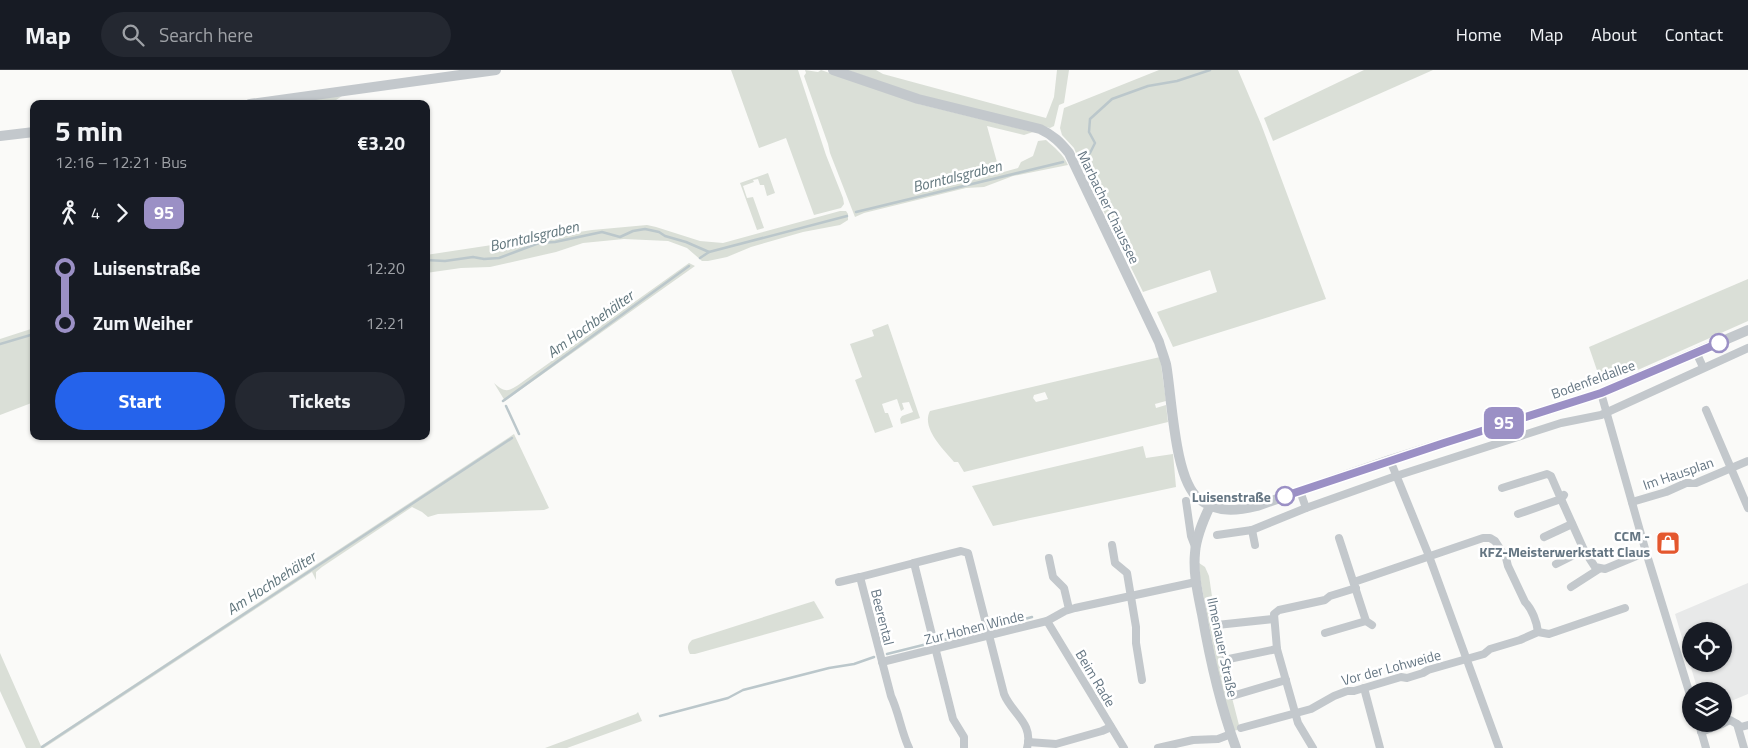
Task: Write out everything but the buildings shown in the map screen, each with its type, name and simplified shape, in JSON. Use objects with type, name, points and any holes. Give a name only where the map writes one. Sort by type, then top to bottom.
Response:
[{"type":"street","points":[[279,100],[496,70]]},
{"type":"street","name":"Marbacher Chaussee","points":[[833,70],[918,99],[1040,129],[1061,142],[1069,153],[1159,342],[1166,363],[1179,457],[1190,488],[1198,498],[1210,506]]},
{"type":"street","points":[[0,136],[30,132]]},
{"type":"street","name":"Bodenfeldallee","points":[[1210,506],[1219,509],[1238,510],[1257,506],[1390,460],[1601,393],[1748,330]]},
{"type":"street","points":[[1217,535],[1252,530],[1306,508],[1396,476],[1561,423],[1606,412],[1748,348]]},
{"type":"street","points":[[1696,352],[1703,367]]},
{"type":"street","points":[[1601,393],[1646,552],[1686,682]]},
{"type":"street","name":"Im Hausplan","points":[[1706,410],[1748,508]]},
{"type":"street","points":[[1498,425],[1503,442]]},
{"type":"street","points":[[1390,460],[1429,556],[1499,748]]},
{"type":"street","name":"Im Hausplan","points":[[1632,502],[1666,492],[1686,483],[1696,483],[1748,461]]},
{"type":"street","points":[[1502,488],[1549,474],[1562,497],[1584,550],[1592,564],[1599,569]]},
{"type":"street","points":[[1300,491],[1306,508]]},
{"type":"street","points":[[1518,514],[1562,497]]},
{"type":"street","name":"Ilmenauer Straße","points":[[1186,501],[1190,536],[1196,549]]},
{"type":"street","name":"Ilmenauer Straße","points":[[1210,506],[1196,549],[1196,582],[1210,657],[1224,715],[1236,748]]},
{"type":"street","points":[[1544,537],[1572,524]]},
{"type":"street","points":[[1252,530],[1255,545]]},
{"type":"street","points":[[1325,633],[1369,623],[1339,538]]},
{"type":"street","points":[[1313,748],[1300,730],[1277,649],[1273,620],[1274,614],[1279,610],[1325,600],[1355,585],[1429,556],[1484,538],[1492,538],[1506,558],[1525,602],[1529,606],[1538,632]]},
{"type":"street","points":[[1112,545],[1115,564],[1127,573],[1136,626],[1136,643],[1142,680]]},
{"type":"street","points":[[1556,564],[1584,550]]},
{"type":"street","name":"Beerental","points":[[839,582],[961,551],[968,553],[988,636]]},
{"type":"street","points":[[1571,587],[1599,569],[1605,569],[1646,552]]},
{"type":"street","points":[[1049,558],[1053,577],[1064,588],[1069,609]]},
{"type":"street","points":[[914,563],[953,718],[964,737],[964,748]]},
{"type":"street","name":"Beerental","points":[[860,577],[891,696],[898,711],[904,738],[909,748]]},
{"type":"street","name":"Zur Hohen Winde","points":[[882,662],[1047,621],[1069,609],[1196,582]]},
{"type":"street","name":"Vor der Lohweide","points":[[1241,728],[1311,709],[1342,692],[1424,673],[1428,670],[1484,654],[1490,649],[1520,640],[1538,632],[1549,634],[1625,608]]},
{"type":"street","points":[[1217,625],[1273,620]]},
{"type":"street","name":"Beim Rade","points":[[1047,621],[1124,748]]},
{"type":"street","points":[[988,636],[1004,694],[1009,704],[1022,718],[1026,728],[1028,745],[1056,744],[1111,727]]},
{"type":"street","points":[[1224,660],[1277,649]]},
{"type":"street","points":[[1232,696],[1286,680]]},
{"type":"street","points":[[1364,688],[1380,748]]},
{"type":"street","points":[[1732,721],[1741,727],[1748,725]]},
{"type":"street","points":[[1737,724],[1744,748]]},
{"type":"street","points":[[1701,732],[1706,748]]},
{"type":"street","points":[[1158,748],[1193,740],[1218,739],[1231,734]]},
{"type":"shaded area","points":[[731,70],[798,70],[826,155],[843,198],[844,204],[841,208],[814,215],[786,138],[759,148]]},
{"type":"shaded area","points":[[805,70],[818,72],[821,70],[919,104],[1033,132],[1024,135],[987,126],[1000,173],[1018,168],[1021,162],[1033,156],[1038,141],[1046,140],[1061,154],[1068,165],[1013,176],[984,187],[966,188],[864,213],[855,217],[830,153],[804,76]]},
{"type":"shaded area","points":[[847,70],[876,70],[883,74],[1046,118],[1054,97],[1057,70],[1069,70],[1064,103],[1059,105],[1054,126],[1050,128],[919,95]]},
{"type":"shaded area","points":[[1159,70],[1238,70],[1261,124],[1326,299],[1173,347],[1157,312],[1217,292],[1210,270],[1143,292],[1084,173],[1074,148],[1062,135],[1060,128],[1064,108]]},
{"type":"shaded area","points":[[1364,70],[1433,70],[1273,141],[1264,118]]},
{"type":"shaded area","points":[[342,96],[336,100],[306,100]]},
{"type":"shaded area","points":[[768,173],[775,193],[767,196],[764,185],[760,185],[758,179],[743,186],[747,198],[753,197],[764,228],[757,230],[740,183]]},
{"type":"shaded area","points":[[840,211],[846,211],[848,214],[848,220],[840,225],[803,232],[751,247],[727,257],[708,261],[702,261],[687,248],[668,241],[624,239],[583,243],[556,252],[490,267],[461,268],[430,272],[430,254],[592,230],[647,225],[700,241],[723,243]]},
{"type":"shaded area","points":[[689,263],[695,266],[505,401],[494,383],[505,390],[513,388]]},
{"type":"shaded area","points":[[1748,279],[1748,321],[1640,369],[1601,382],[1589,347]]},
{"type":"shaded area","points":[[888,324],[920,418],[901,424],[900,419],[902,416],[913,412],[909,402],[902,403],[904,409],[901,411],[897,399],[882,404],[885,413],[888,413],[893,427],[875,433],[855,380],[862,377],[850,344],[874,336],[872,330]]},
{"type":"shaded area","points":[[30,329],[30,404],[0,415],[0,339]]},
{"type":"shaded area","points":[[1160,357],[1166,401],[1155,404],[1156,408],[1166,405],[1168,422],[964,472],[958,462],[954,462],[934,438],[928,424],[930,411]],"holes":[[[1045,392],[1048,399],[1036,402],[1033,398],[1034,395]]]},
{"type":"shaded area","points":[[514,434],[549,508],[544,510],[438,514],[428,517],[412,507],[322,567],[316,572],[316,580],[312,572],[44,748],[26,748],[0,691],[0,653],[41,746]]},
{"type":"shaded area","points":[[1143,446],[1146,458],[1173,454],[1176,487],[993,526],[972,486]]},
{"type":"shaded area","points":[[1199,563],[1205,567],[1209,576],[1220,651],[1240,729],[1234,731],[1222,693],[1200,578]]},
{"type":"shaded area","points":[[1748,583],[1748,694],[1732,701],[1732,682],[1695,682],[1692,672],[1732,672],[1732,622],[1682,622],[1682,637],[1675,614]]},
{"type":"shaded area","points":[[814,601],[824,618],[695,654],[690,654],[689,652],[688,645],[692,640]]},
{"type":"shaded area","points":[[638,712],[642,721],[567,748],[545,748],[636,714]]},
{"type":"waterway","name":"Borntalsgraben","points":[[1079,160],[1090,153],[1095,143],[1089,132],[1090,119],[1112,99],[1148,86],[1177,81],[1210,70]]},
{"type":"waterway","name":"Borntalsgraben","points":[[856,212],[1063,162]]},
{"type":"waterway","name":"Borntalsgraben","points":[[430,260],[445,261],[473,257],[484,259],[499,258],[539,243],[555,242],[602,232],[620,237],[633,231],[645,229],[659,232],[709,252],[847,216]]},
{"type":"waterway","name":"Am Hochbehälter","points":[[700,258],[709,252]]},
{"type":"waterway","name":"Am Hochbehälter","points":[[503,401],[689,266]]},
{"type":"waterway","name":"Borntalsgraben","points":[[0,344],[30,335]]},
{"type":"waterway","name":"Am Hochbehälter","points":[[506,406],[519,434]]},
{"type":"waterway","name":"Am Hochbehälter","points":[[42,747],[512,438]]},
{"type":"waterway","points":[[992,628],[1032,617]]},
{"type":"waterway","points":[[940,641],[980,631]]},
{"type":"waterway","points":[[887,654],[927,644]]},
{"type":"waterway","points":[[660,716],[728,698],[743,690],[829,668],[854,664],[874,657]]},
{"type":"bus line","name":"95","points":[[1285,496],[1390,460],[1617,388],[1719,343]]},
{"type":"place","name":"Luisenstraße","points":[[1285,496]]},
{"type":"place","name":"CCM - KFZ-Meisterwerkstatt Claus","points":[[1668,543]]}]
